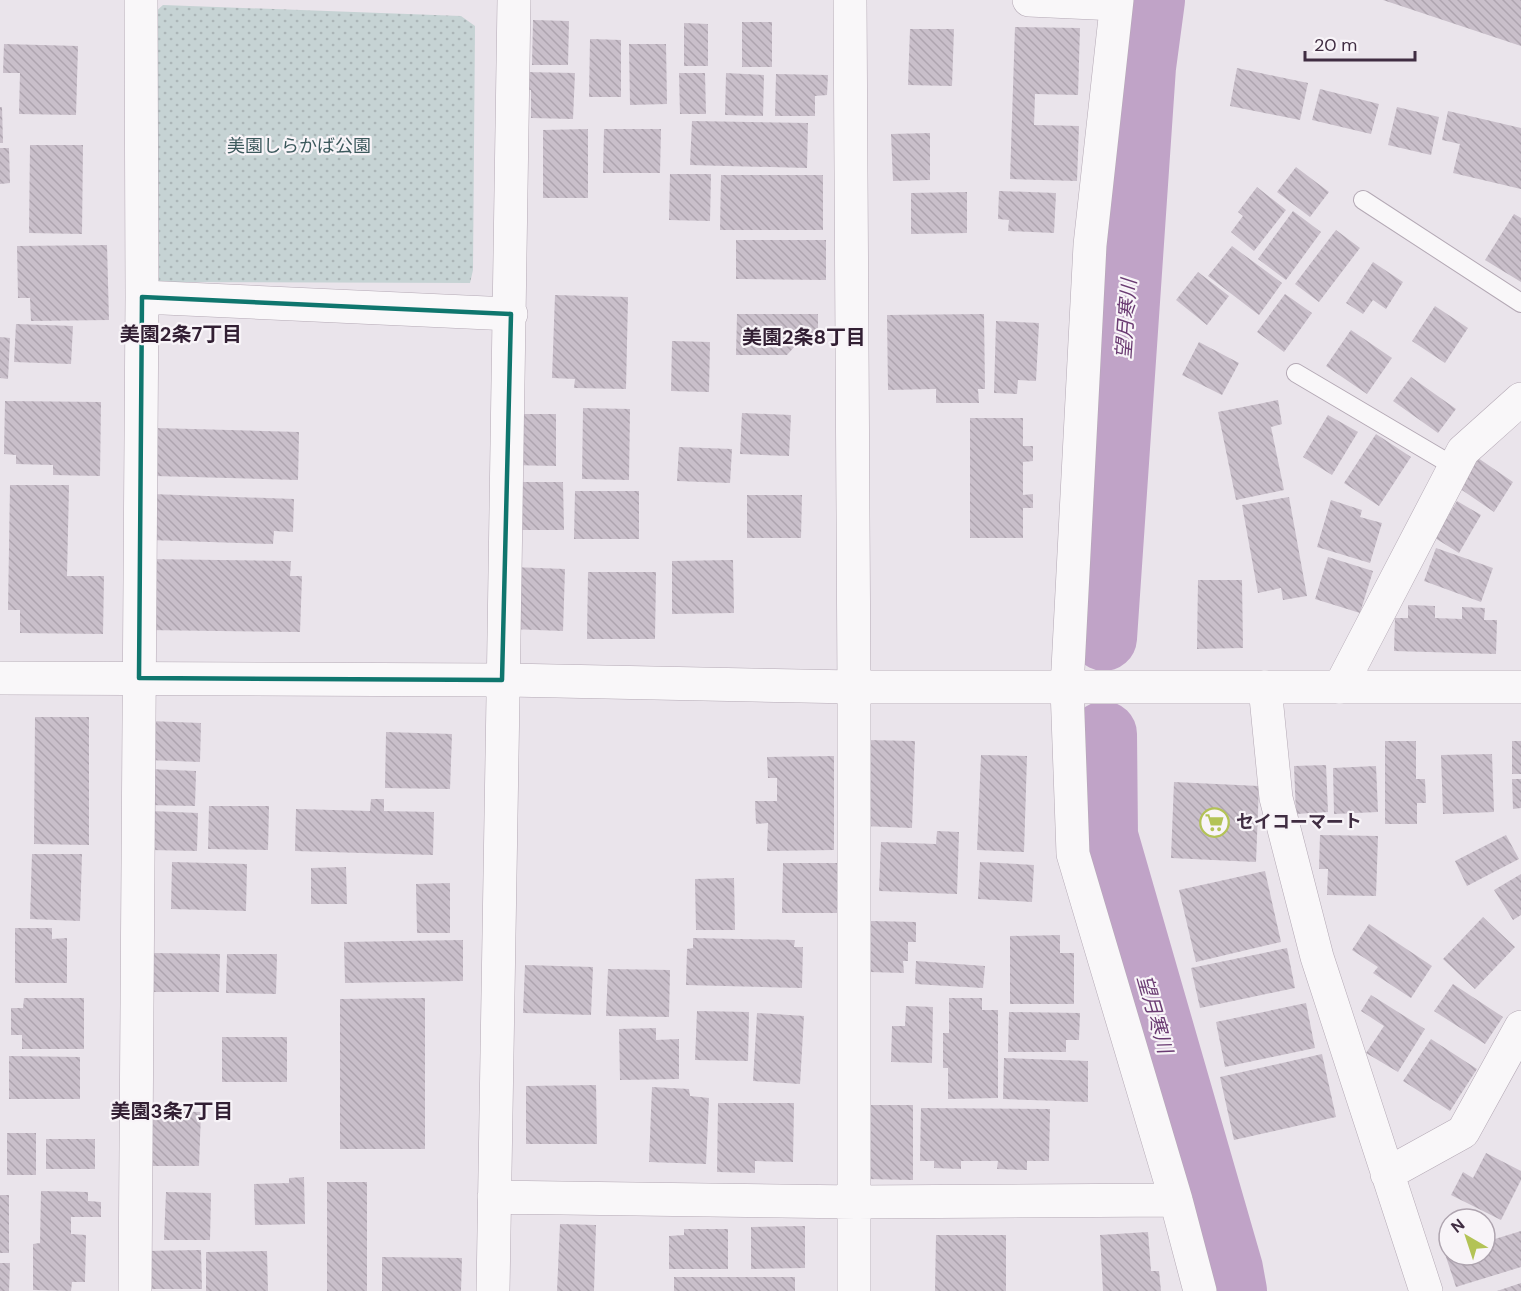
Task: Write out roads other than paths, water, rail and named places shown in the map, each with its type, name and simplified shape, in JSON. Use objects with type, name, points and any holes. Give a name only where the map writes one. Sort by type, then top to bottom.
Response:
[{"type":"street","points":[[135,1291],[142,297],[141,0]]},
{"type":"street","points":[[493,1291],[502,680],[511,314],[514,0]]},
{"type":"street","points":[[849,0],[856,1202],[854,1291]]},
{"type":"street","points":[[1029,0],[1116,2],[1090,245],[1067,688],[1073,854],[1176,1200],[1200,1291]]},
{"type":"street","points":[[142,297],[511,314]]},
{"type":"street","points":[[1340,687],[1463,451],[1521,399]]},
{"type":"street","points":[[0,678],[502,680],[854,687],[1521,687]]},
{"type":"street","points":[[1265,687],[1276,798],[1317,957],[1426,1291]]},
{"type":"street","points":[[1387,1174],[1463,1132],[1521,1027]]},
{"type":"street","points":[[494,1197],[856,1202],[1176,1200]]},
{"type":"lane","points":[[1363,200],[1521,303]]},
{"type":"lane","points":[[1296,373],[1455,467]]},
{"type":"waterway","name":"望月寒川","points":[[1104,638],[1143,67],[1152,0]]},
{"type":"waterway","name":"望月寒川","points":[[1104,734],[1105,836],[1230,1269],[1234,1291]]},
{"type":"place","name":"セイコーマート","points":[[1215,822]]},
{"type":"district","name":"美園2条7丁目","points":[[181,334]]},
{"type":"district","name":"美園2条8丁目","points":[[804,337]]},
{"type":"district","name":"美園3条7丁目","points":[[172,1111]]},
{"type":"park label","name":"美園しらかば公園","points":[[299,146]]}]
